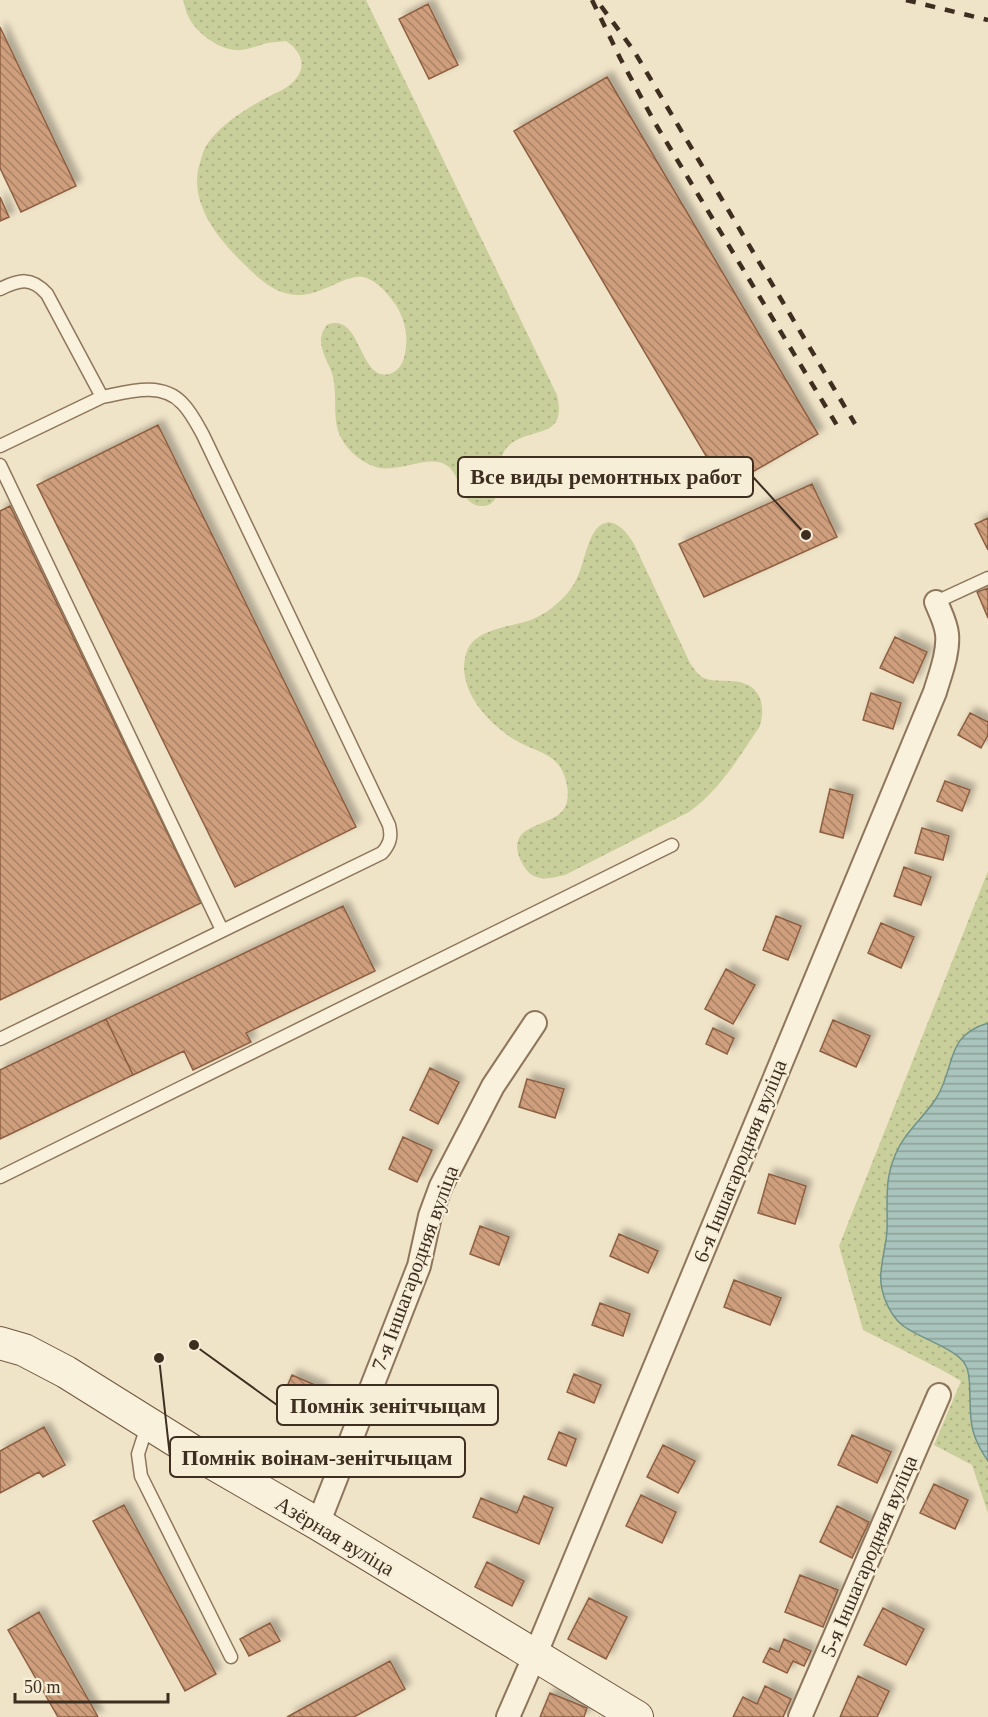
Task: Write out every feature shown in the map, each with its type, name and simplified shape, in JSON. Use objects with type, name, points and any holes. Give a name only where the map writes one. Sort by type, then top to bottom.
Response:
[{"type":"street","name":"6-я Іншагародняя вуліца","points":[[508,1717],[935,692],[948,636],[936,602]]},
{"type":"street","name":"7-я Іншагародняя вуліца","points":[[318,1524],[419,1266],[430,1216],[441,1186],[493,1086],[535,1023]]},
{"type":"street","name":"Азёрная вуліца","points":[[0,1343],[24,1350],[53,1365],[637,1717]]},
{"type":"street","name":"5-я Іншагародняя вуліца","points":[[800,1717],[939,1395]]},
{"type":"lane","points":[[0,290],[17,281],[38,285],[43,289],[102,397]]},
{"type":"lane","points":[[0,446],[102,397],[146,388],[166,392],[181,402],[203,435],[389,825],[391,835],[382,853],[0,1039]]},
{"type":"lane","points":[[0,465],[222,930]]},
{"type":"lane","points":[[936,602],[988,578]]},
{"type":"lane","points":[[0,1177],[672,845]]},
{"type":"lane","points":[[148,1424],[138,1454],[141,1476],[231,1657]]},
{"type":"green space","points":[[183,0],[366,0],[557,395],[559,410],[557,421],[543,431],[513,442],[505,450],[500,465],[498,491],[491,504],[476,505],[469,501],[451,470],[439,462],[394,468],[376,467],[359,458],[344,443],[338,431],[333,377],[321,345],[323,330],[331,323],[345,326],[352,333],[374,371],[382,374],[396,371],[403,361],[406,340],[404,322],[396,305],[386,293],[375,283],[363,277],[348,279],[304,295],[287,294],[280,291],[261,280],[216,233],[202,207],[198,194],[197,180],[204,150],[215,134],[231,120],[291,84],[301,70],[302,64],[296,49],[286,41],[239,50],[228,49],[215,43],[193,24]]},
{"type":"green space","points":[[609,522],[621,527],[634,544],[695,670],[705,679],[739,682],[753,689],[761,701],[762,717],[760,726],[728,772],[710,794],[689,812],[565,875],[542,878],[532,875],[526,869],[517,847],[519,838],[525,832],[559,814],[565,807],[568,791],[563,771],[546,754],[504,733],[484,714],[469,690],[464,664],[467,651],[478,637],[531,620],[561,600],[570,590],[580,572],[593,534],[602,524]]},
{"type":"green space","points":[[988,871],[988,1513],[972,1465],[934,1445],[961,1381],[863,1330],[839,1246]]},
{"type":"water","points":[[988,1023],[988,1461],[973,1431],[966,1366],[955,1354],[909,1330],[897,1320],[886,1301],[881,1279],[887,1231],[888,1179],[894,1158],[907,1134],[937,1097],[958,1044],[974,1029]]},
{"type":"building","points":[[428,4],[458,65],[429,79],[399,19]]},
{"type":"building","points":[[0,27],[76,186],[21,212],[0,168]]},
{"type":"building","points":[[607,77],[818,434],[725,488],[514,131]]},
{"type":"building","points":[[0,197],[9,217],[0,221]]},
{"type":"building","points":[[158,425],[356,827],[235,887],[37,485]]},
{"type":"building","points":[[812,484],[837,537],[704,597],[679,544]]},
{"type":"building","points":[[10,506],[201,903],[0,1000],[0,511]]},
{"type":"building","points":[[988,518],[988,550],[975,524]]},
{"type":"building","points":[[988,588],[988,618],[977,592]]},
{"type":"building","points":[[895,637],[927,652],[913,683],[880,668]]},
{"type":"building","points":[[871,693],[901,703],[893,729],[863,720]]},
{"type":"building","points":[[970,713],[988,722],[988,735],[981,748],[958,735]]},
{"type":"building","points":[[945,781],[970,790],[962,811],[937,801]]},
{"type":"building","points":[[830,789],[853,795],[843,838],[820,832]]},
{"type":"building","points":[[922,828],[949,836],[943,860],[915,853]]},
{"type":"building","points":[[904,867],[931,877],[921,905],[894,896]]},
{"type":"building","points":[[343,906],[375,971],[246,1033],[251,1042],[193,1070],[184,1051],[133,1075],[106,1019]]},
{"type":"building","points":[[776,916],[801,926],[788,960],[763,950]]},
{"type":"building","points":[[881,923],[914,937],[901,968],[868,953]]},
{"type":"building","points":[[726,969],[755,985],[733,1024],[705,1009]]},
{"type":"building","points":[[106,1019],[133,1075],[0,1139],[0,1070]]},
{"type":"building","points":[[833,1020],[870,1036],[856,1067],[820,1051]]},
{"type":"building","points":[[713,1028],[734,1038],[727,1054],[706,1044]]},
{"type":"building","points":[[430,1068],[459,1082],[438,1124],[410,1110]]},
{"type":"building","points":[[527,1079],[564,1089],[555,1118],[519,1107]]},
{"type":"building","points":[[403,1137],[432,1150],[417,1182],[389,1169]]},
{"type":"building","points":[[769,1174],[806,1186],[795,1224],[758,1213]]},
{"type":"building","points":[[480,1226],[509,1237],[499,1265],[470,1254]]},
{"type":"building","points":[[619,1234],[658,1251],[648,1273],[610,1256]]},
{"type":"building","points":[[734,1280],[781,1298],[770,1325],[724,1307]]},
{"type":"building","points":[[600,1303],[630,1314],[623,1336],[592,1325]]},
{"type":"building","points":[[574,1374],[601,1385],[594,1403],[567,1392]]},
{"type":"building","points":[[292,1375],[322,1388],[309,1418],[279,1405]]},
{"type":"building","points":[[44,1427],[65,1465],[43,1477],[39,1472],[0,1493],[0,1451]]},
{"type":"building","points":[[559,1432],[576,1439],[566,1466],[548,1459]]},
{"type":"building","points":[[852,1435],[891,1452],[877,1483],[838,1465]]},
{"type":"building","points":[[663,1445],[695,1461],[678,1493],[647,1477]]},
{"type":"building","points":[[934,1484],[968,1500],[955,1529],[920,1513]]},
{"type":"building","points":[[641,1495],[676,1512],[662,1543],[626,1526]]},
{"type":"building","points":[[524,1496],[553,1508],[539,1544],[473,1517],[481,1498],[517,1513]]},
{"type":"building","points":[[124,1505],[216,1674],[185,1691],[93,1521]]},
{"type":"building","points":[[837,1506],[869,1522],[852,1558],[820,1542]]},
{"type":"building","points":[[487,1562],[524,1581],[512,1606],[475,1587]]},
{"type":"building","points":[[800,1575],[838,1590],[823,1627],[785,1612]]},
{"type":"building","points":[[589,1598],[627,1617],[606,1659],[568,1639]]},
{"type":"building","points":[[883,1608],[924,1629],[906,1665],[864,1645]]},
{"type":"building","points":[[39,1612],[98,1717],[58,1717],[8,1630]]},
{"type":"building","points":[[270,1623],[280,1641],[249,1656],[240,1639]]},
{"type":"building","points":[[784,1639],[811,1651],[804,1666],[793,1661],[787,1673],[763,1662],[770,1648],[779,1652]]},
{"type":"building","points":[[390,1661],[405,1689],[354,1717],[287,1717]]},
{"type":"building","points":[[858,1676],[889,1691],[877,1717],[840,1717]]},
{"type":"building","points":[[765,1686],[791,1699],[783,1717],[733,1717],[743,1697],[757,1704]]},
{"type":"building","points":[[550,1693],[587,1708],[584,1717],[540,1717]]},
{"type":"railway","points":[[592,0],[655,123],[841,432]]},
{"type":"railway","points":[[906,0],[988,20]]},
{"type":"railway","points":[[601,6],[634,51],[855,424]]},
{"type":"place","name":"Все виды ремонтных работ","points":[[806,535]]},
{"type":"place","name":"Помнік зенітчыцам","points":[[194,1345]]},
{"type":"place","name":"Помнік воінам-зенітчыцам","points":[[159,1358]]}]
